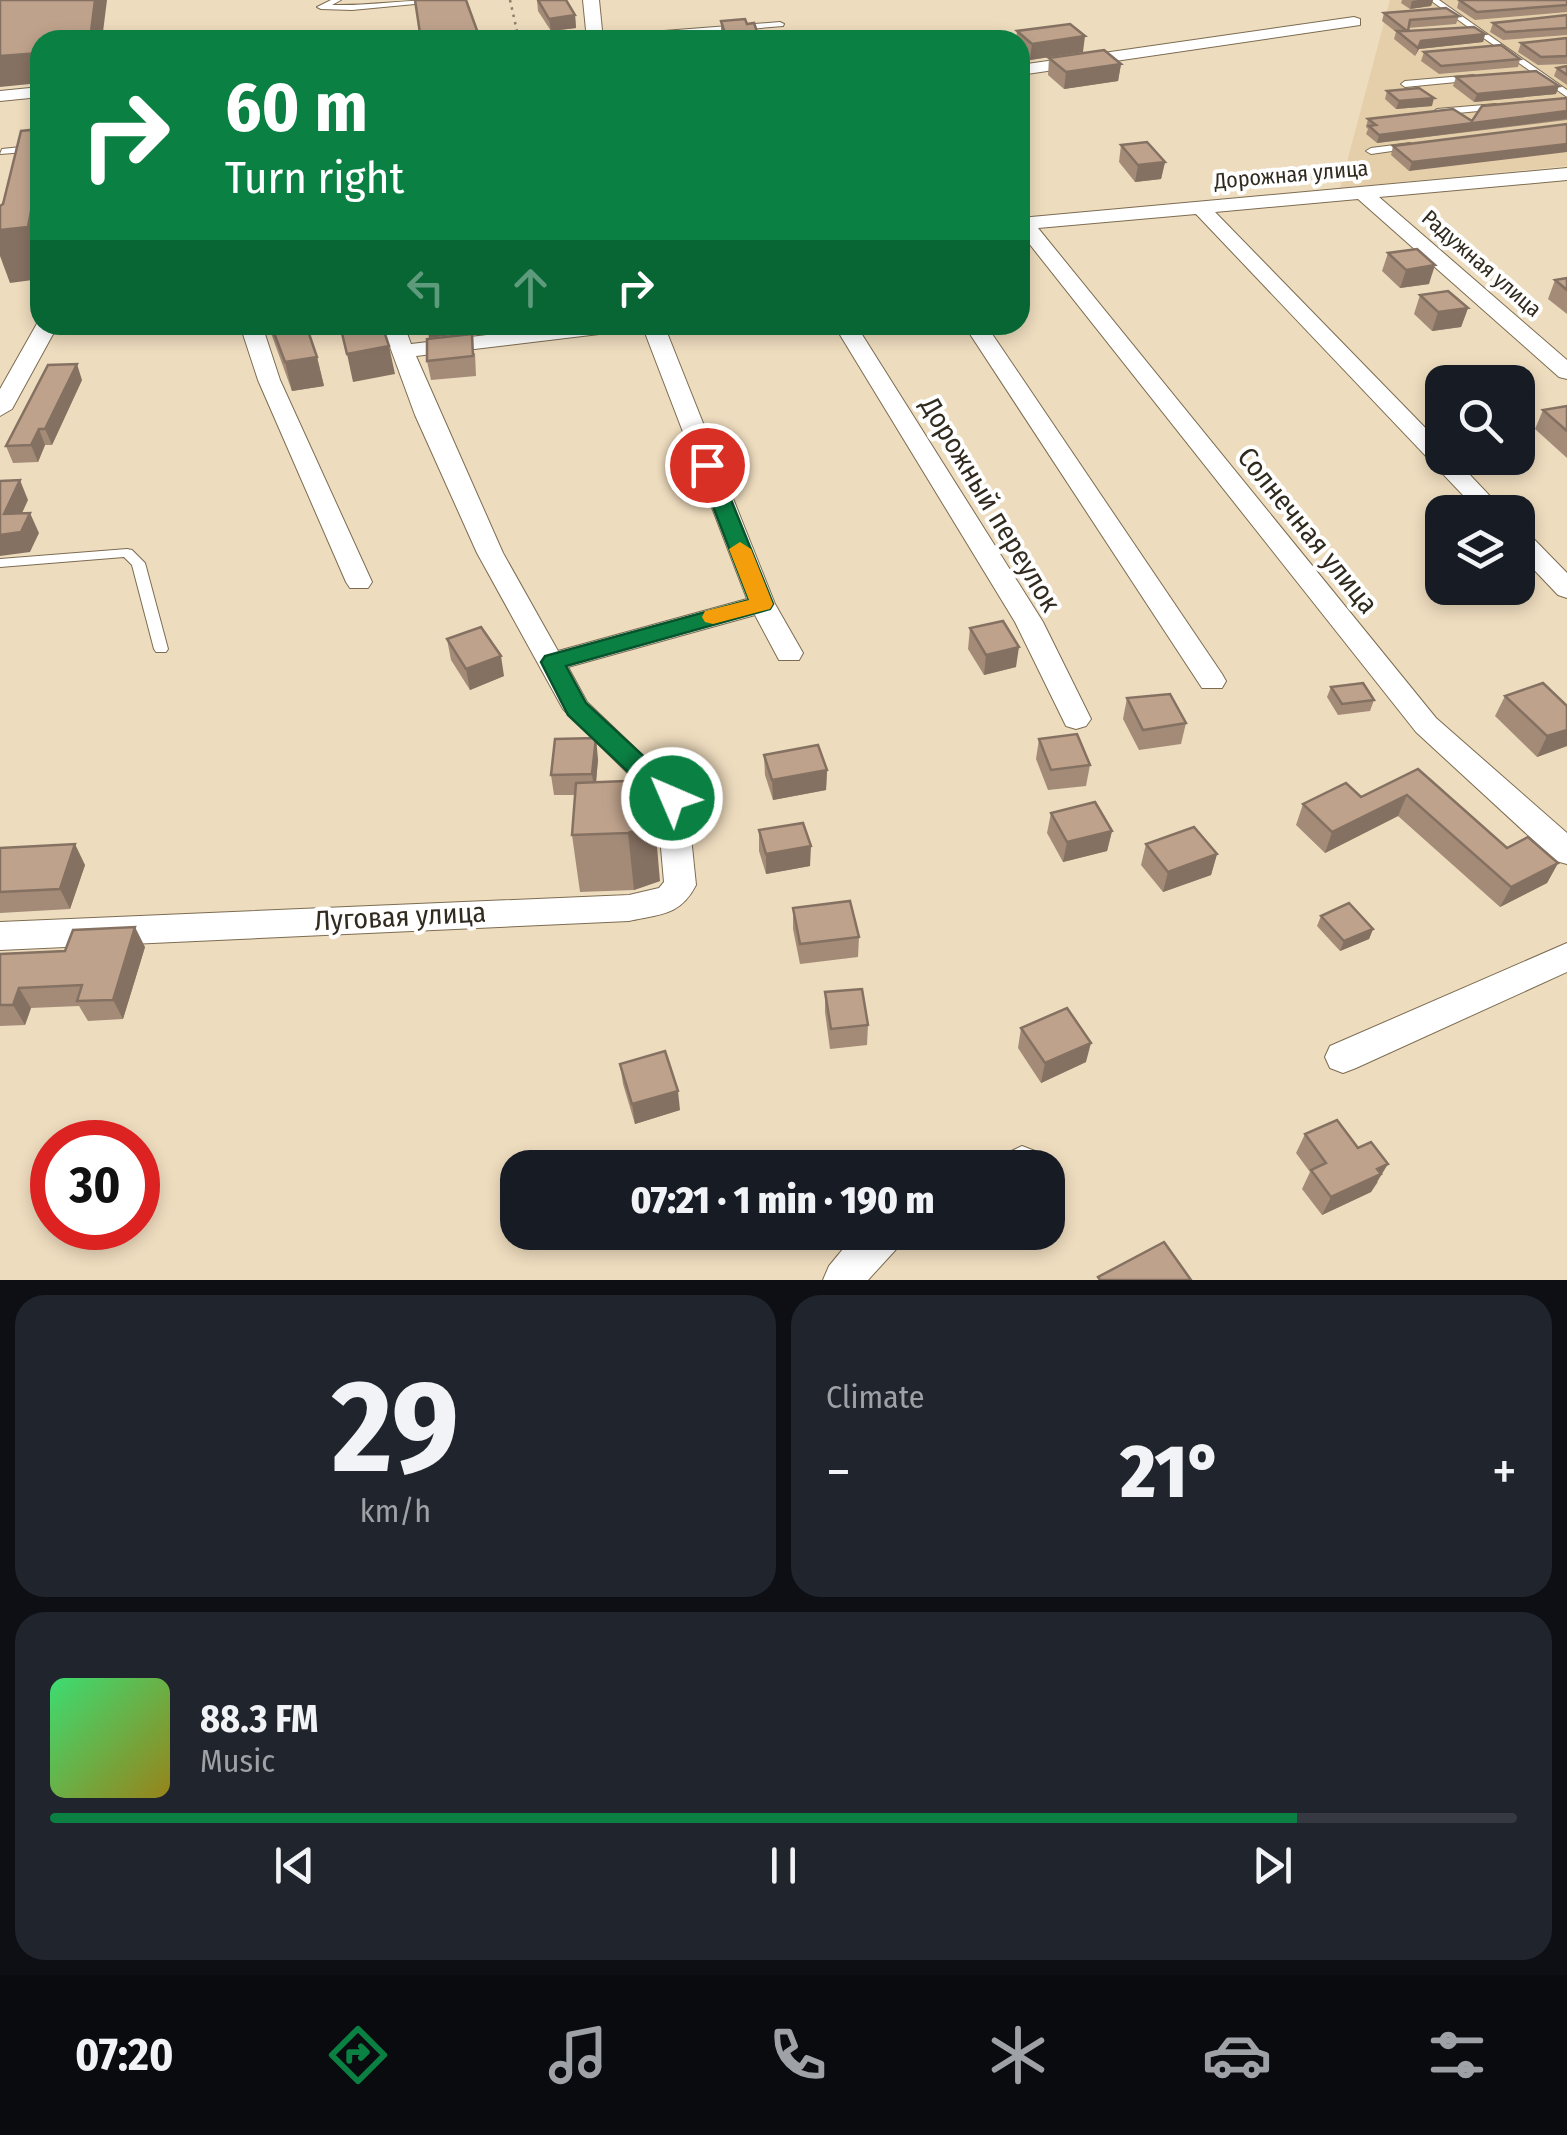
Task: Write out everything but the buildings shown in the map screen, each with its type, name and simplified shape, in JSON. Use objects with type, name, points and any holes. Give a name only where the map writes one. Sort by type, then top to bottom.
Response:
[{"type":"street","points":[[592,0],[594,30]]},
{"type":"street","points":[[1030,69],[1354,22]]},
{"type":"street","points":[[0,96],[30,93]]},
{"type":"street","name":"Дорожная улица","points":[[1030,223],[1567,174]]},
{"type":"street","name":"Радужная улица","points":[[1363,193],[1567,372]]},
{"type":"street","points":[[1200,207],[1477,495]]},
{"type":"street","name":"Солнечная улица","points":[[1030,234],[1426,725],[1567,852]]},
{"type":"street","points":[[0,408],[41,335]]},
{"type":"street","points":[[253,335],[269,380],[360,582]]},
{"type":"street","points":[[398,335],[426,415],[490,553],[553,662],[762,604]]},
{"type":"street","points":[[406,351],[540,335]]},
{"type":"street","points":[[656,335],[762,604],[789,654]]},
{"type":"street","name":"Дорожный переулок","points":[[851,335],[1030,622],[1076,720]]},
{"type":"street","points":[[982,335],[1212,680]]},
{"type":"street","points":[[1535,556],[1567,589]]},
{"type":"street","name":"Луговая улица","points":[[0,936],[650,906],[669,898],[680,885],[672,798],[577,709],[553,662]]},
{"type":"street","points":[[1343,1057],[1567,957]]},
{"type":"street","points":[[843,1280],[867,1250]]},
{"type":"lane","points":[[337,0],[321,7],[436,0]]},
{"type":"lane","points":[[1430,11],[1441,4],[1460,2]]},
{"type":"lane","points":[[1441,4],[1567,97]]},
{"type":"lane","points":[[703,30],[780,24]]},
{"type":"lane","points":[[1459,30],[1491,25]]},
{"type":"lane","points":[[1482,49],[1518,46]]},
{"type":"lane","points":[[1518,74],[1552,71]]},
{"type":"lane","points":[[1405,84],[1480,78]]},
{"type":"lane","points":[[1549,102],[1567,97]]},
{"type":"lane","points":[[1423,114],[1513,105]]},
{"type":"lane","points":[[1371,152],[1430,144]]},
{"type":"lane","points":[[1,154],[30,150]]},
{"type":"lane","points":[[0,564],[126,553],[138,563],[161,649]]},
{"type":"path","points":[[510,0],[516,30]]},
{"type":"shaded area","points":[[1390,0],[1567,0],[1567,166],[1340,188]]},
{"type":"slow traffic","points":[[713,617],[762,604],[740,549]]},
{"type":"route","points":[[672,798],[577,709],[553,662],[762,604],[707,465]]}]
